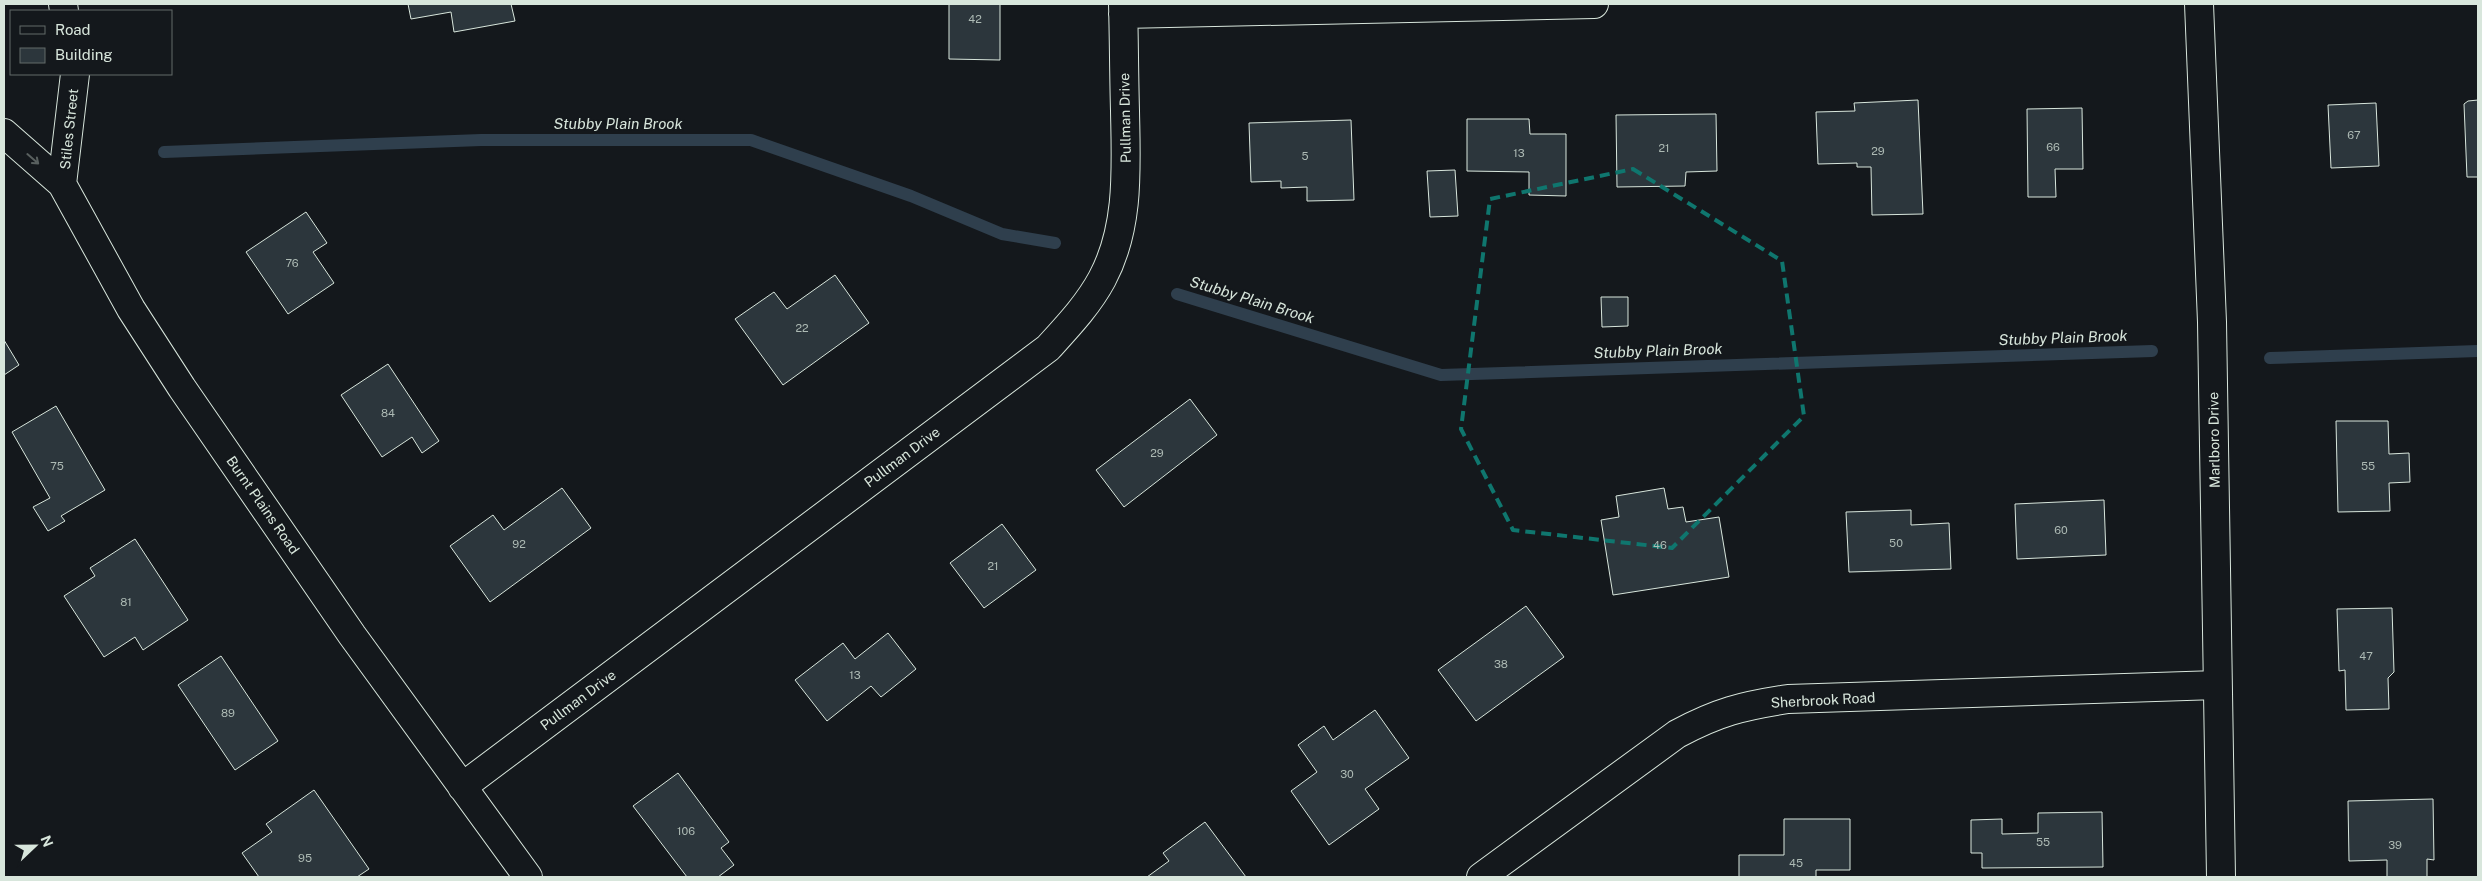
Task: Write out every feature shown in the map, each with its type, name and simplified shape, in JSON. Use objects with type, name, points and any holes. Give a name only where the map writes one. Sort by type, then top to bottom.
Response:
[{"type":"street","points":[[1123,9],[1594,4]]},
{"type":"street","name":"Marlboro Drive","points":[[2199,4],[2212,322],[2221,877]]},
{"type":"street","name":"Pullman Drive","points":[[462,787],[1048,348],[1082,310],[1103,278],[1115,246],[1124,212],[1126,172],[1123,9]]},
{"type":"street","name":"Stiles Street","points":[[62,184],[75,75]]},
{"type":"street","name":"Burnt Plains Road","points":[[4,133],[62,184],[131,309],[182,388],[352,635],[528,877]]},
{"type":"street","name":"Sherbrook Road","points":[[1481,877],[1677,734],[1709,717],[1747,705],[1788,699],[2217,685]]},
{"type":"highlighted area","points":[[1633,169],[1782,261],[1804,416],[1672,548],[1513,530],[1461,429],[1490,199]]},
{"type":"building","points":[[408,4],[511,4],[515,21],[454,32],[451,12],[411,19]]},
{"type":"building","points":[[949,4],[1000,4],[1000,60],[949,59]]},
{"type":"building","points":[[1918,100],[1923,214],[1872,215],[1871,167],[1857,167],[1857,163],[1818,164],[1816,112],[1855,111],[1854,103]]},
{"type":"building","points":[[2478,100],[2478,177],[2467,177],[2464,104],[2468,101]]},
{"type":"building","points":[[2376,103],[2379,166],[2331,168],[2328,105]]},
{"type":"building","points":[[2082,108],[2083,169],[2055,169],[2056,197],[2028,197],[2027,109]]},
{"type":"building","points":[[1716,114],[1717,171],[1686,172],[1685,186],[1617,187],[1616,115]]},
{"type":"building","points":[[1467,119],[1529,119],[1530,134],[1566,134],[1566,196],[1529,195],[1529,172],[1467,171]]},
{"type":"building","points":[[1351,120],[1354,200],[1307,201],[1307,187],[1281,188],[1281,181],[1251,182],[1249,123]]},
{"type":"building","points":[[1455,170],[1458,216],[1430,217],[1427,171]]},
{"type":"building","points":[[306,212],[327,243],[313,252],[334,283],[288,314],[246,252]]},
{"type":"building","points":[[835,275],[869,323],[783,385],[735,319],[774,292],[787,309]]},
{"type":"building","points":[[1601,297],[1628,297],[1628,326],[1602,327]]},
{"type":"building","points":[[4,340],[19,365],[4,375]]},
{"type":"building","points":[[388,364],[439,441],[422,453],[412,437],[382,457],[341,395]]},
{"type":"building","points":[[1190,399],[1217,435],[1124,507],[1096,470]]},
{"type":"building","points":[[56,406],[105,490],[61,516],[65,521],[48,531],[33,507],[50,498],[12,432]]},
{"type":"building","points":[[2336,421],[2388,421],[2389,454],[2409,453],[2410,482],[2389,483],[2390,511],[2338,512]]},
{"type":"building","points":[[562,488],[591,528],[490,602],[450,546],[493,515],[504,530]]},
{"type":"building","points":[[1664,488],[1668,509],[1683,507],[1686,522],[1719,517],[1729,577],[1613,595],[1601,520],[1619,517],[1616,496]]},
{"type":"building","points":[[2104,500],[2106,555],[2017,559],[2015,504]]},
{"type":"building","points":[[1911,510],[1911,525],[1949,523],[1951,569],[1849,572],[1846,512]]},
{"type":"building","points":[[1002,524],[1036,570],[984,608],[950,563]]},
{"type":"building","points":[[135,539],[188,620],[143,650],[135,637],[104,657],[64,596],[95,576],[90,568]]},
{"type":"building","points":[[1526,606],[1564,657],[1476,721],[1438,670]]},
{"type":"building","points":[[2392,608],[2394,672],[2388,678],[2389,709],[2346,710],[2345,670],[2339,671],[2337,609]]},
{"type":"building","points":[[888,633],[916,669],[881,697],[871,686],[827,721],[795,680],[843,643],[855,659]]},
{"type":"building","points":[[221,656],[278,741],[235,770],[178,685]]},
{"type":"building","points":[[1375,710],[1409,758],[1365,789],[1379,809],[1329,845],[1291,791],[1317,772],[1298,745],[1324,726],[1333,740]]},
{"type":"building","points":[[678,773],[729,842],[721,848],[734,865],[718,877],[687,877],[633,806]]},
{"type":"building","points":[[314,790],[369,869],[357,877],[259,877],[242,853],[272,832],[266,824]]},
{"type":"building","points":[[2433,799],[2434,860],[2427,859],[2427,877],[2387,877],[2387,860],[2349,861],[2348,801]]},
{"type":"building","points":[[2102,812],[2103,867],[1982,868],[1982,853],[1971,853],[1971,820],[2002,819],[2002,834],[2038,833],[2038,813]]},
{"type":"building","points":[[1784,819],[1850,819],[1850,870],[1816,870],[1816,877],[1739,877],[1739,855],[1784,855]]},
{"type":"building","points":[[1205,822],[1246,877],[1147,877],[1169,861],[1163,853]]},
{"type":"waterway","name":"Stubby Plain Brook","points":[[164,152],[481,140],[751,140],[911,196],[1002,234],[1055,243]]},
{"type":"waterway","name":"Stubby Plain Brook","points":[[1177,294],[1441,375],[2152,351]]},
{"type":"waterway","name":"Stubby Plain Brook","points":[[2270,358],[2478,351]]}]
